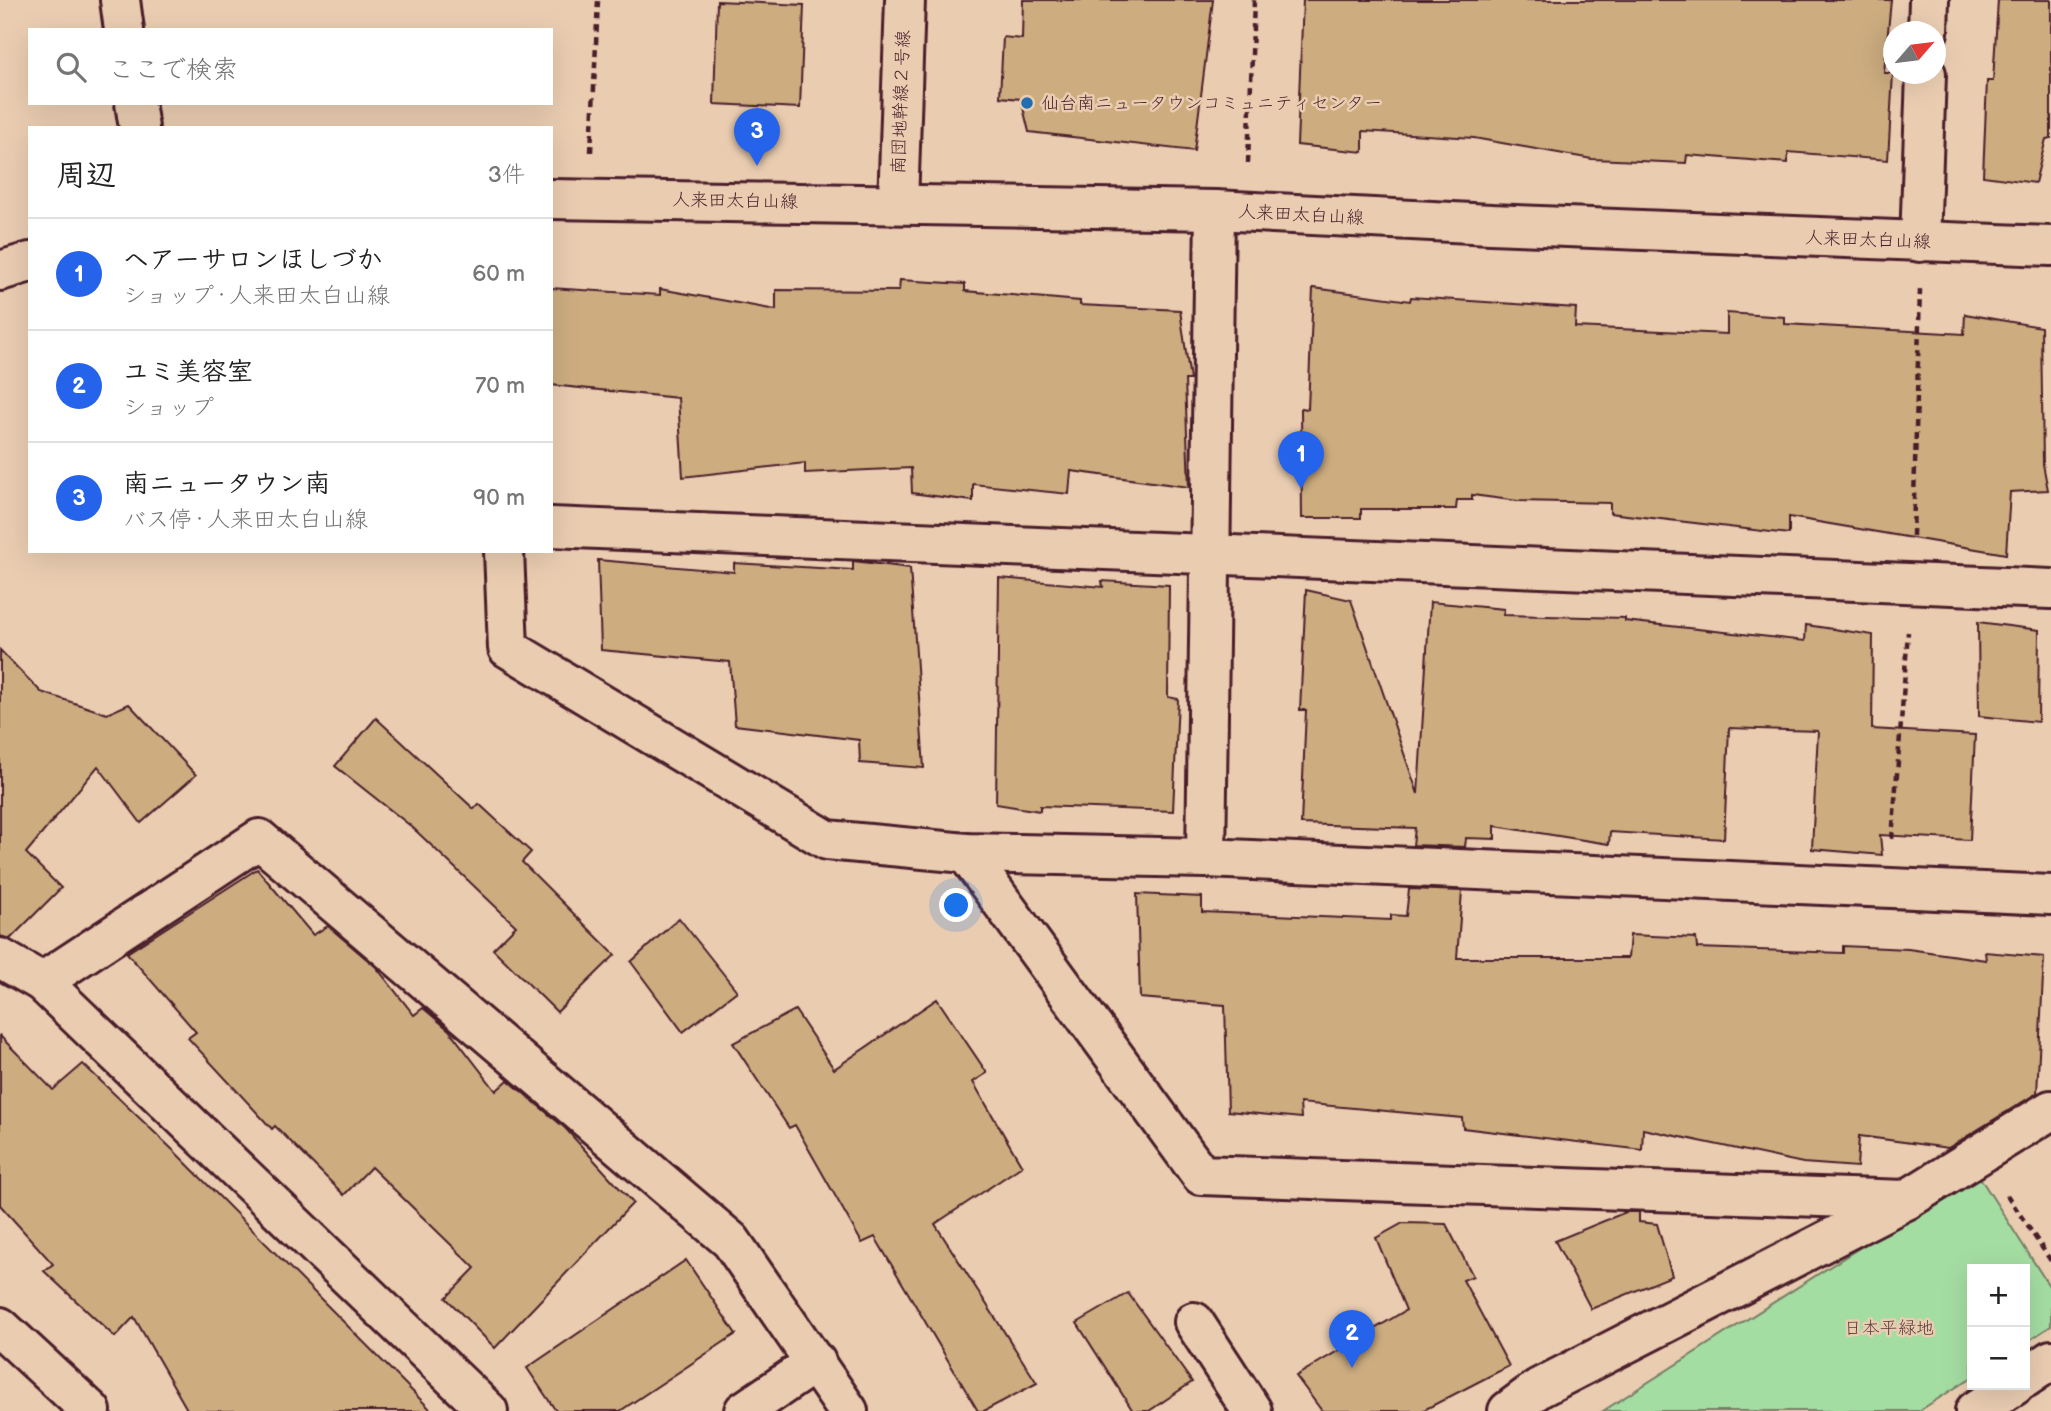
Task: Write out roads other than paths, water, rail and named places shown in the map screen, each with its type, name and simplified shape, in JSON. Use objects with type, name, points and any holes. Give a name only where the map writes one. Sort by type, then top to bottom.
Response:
[{"type":"street","points":[[120,0],[124,28]]},
{"type":"street","name":"南団地幹線２号線","points":[[898,204],[905,0]]},
{"type":"street","points":[[1928,21],[1929,0]]},
{"type":"street","points":[[1920,242],[1926,84]]},
{"type":"street","points":[[135,105],[139,126]]},
{"type":"street","name":"人来田太白山線","points":[[570,198],[1230,211],[2051,246]]},
{"type":"street","points":[[1206,858],[1211,554],[1230,211]]},
{"type":"street","points":[[0,271],[28,263]]},
{"type":"street","points":[[553,527],[2051,589]]},
{"type":"street","points":[[504,553],[508,648],[827,840],[966,853],[1206,858],[2051,895]]},
{"type":"street","points":[[42,982],[259,839],[731,1241],[848,1411]]},
{"type":"street","points":[[966,853],[1200,1175],[1906,1200]]},
{"type":"street","points":[[0,958],[42,982],[488,1411]]},
{"type":"street","points":[[1508,1411],[1539,1388],[1906,1200],[2051,1110]]},
{"type":"street","points":[[1194,1322],[1252,1411]]},
{"type":"street","points":[[0,1327],[91,1411]]},
{"type":"street","points":[[2030,1375],[2051,1360]]},
{"type":"street","points":[[744,1411],[816,1362]]},
{"type":"street","points":[[1975,1411],[2006,1390]]},
{"type":"place","name":"仙台南ニュータウンコミュニティセンター","points":[[1027,103]]},
{"type":"place","name":"南ニュータウン南","points":[[757,166]]},
{"type":"place","name":"ヘアーサロンほしづか","points":[[1301,489]]},
{"type":"place","name":"ユミ美容室","points":[[1352,1368]]},
{"type":"park label","name":"日本平緑地","points":[[1889,1328]]}]
